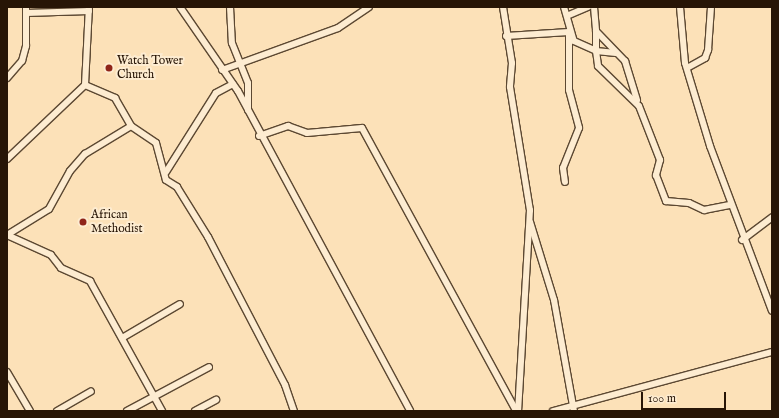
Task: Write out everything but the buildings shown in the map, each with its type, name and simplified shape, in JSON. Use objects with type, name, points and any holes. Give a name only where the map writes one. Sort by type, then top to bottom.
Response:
[{"type":"street","points":[[180,7],[233,84],[259,136],[410,411]]},
{"type":"street","points":[[230,7],[229,30],[248,83],[248,112]]},
{"type":"street","points":[[222,70],[241,61],[338,28],[369,7]]},
{"type":"street","points":[[503,7],[506,36],[512,63],[510,87],[530,221],[554,300],[574,409]]},
{"type":"street","points":[[564,7],[569,15],[568,85],[579,128],[563,168],[565,182]]},
{"type":"street","points":[[569,15],[588,7]]},
{"type":"street","points":[[594,7],[598,66],[639,106]]},
{"type":"street","points":[[680,7],[687,68],[742,240],[772,311]]},
{"type":"street","points":[[687,68],[705,58],[708,50],[711,7]]},
{"type":"street","points":[[7,78],[22,61],[26,46],[26,10],[89,9],[85,85],[7,158]]},
{"type":"street","points":[[596,31],[625,61],[639,106],[660,160],[656,176],[666,201],[690,203],[704,210],[730,205]]},
{"type":"street","points":[[506,36],[569,32]]},
{"type":"street","points":[[569,32],[574,41],[590,45],[596,51],[616,53]]},
{"type":"street","points":[[166,172],[216,93],[233,84]]},
{"type":"street","points":[[85,85],[115,98],[131,126],[156,143],[166,172],[166,180],[179,191],[216,252],[285,385],[294,411]]},
{"type":"street","points":[[7,235],[49,209],[70,171],[85,154],[131,126]]},
{"type":"street","points":[[259,136],[288,126],[308,133],[362,128],[517,411]]},
{"type":"street","points":[[742,240],[772,217]]},
{"type":"street","points":[[517,411],[530,221]]},
{"type":"street","points":[[7,235],[51,255],[62,268],[90,281],[162,411]]},
{"type":"street","points":[[122,338],[180,304]]},
{"type":"street","points":[[553,411],[574,409],[772,352]]},
{"type":"street","points":[[127,411],[209,367]]},
{"type":"street","points":[[7,372],[30,411]]},
{"type":"street","points":[[57,411],[91,391]]},
{"type":"street","points":[[195,411],[216,400]]},
{"type":"place","name":"Watch Tower Church","points":[[109,68]]},
{"type":"place","name":"African Methodist","points":[[83,222]]}]
